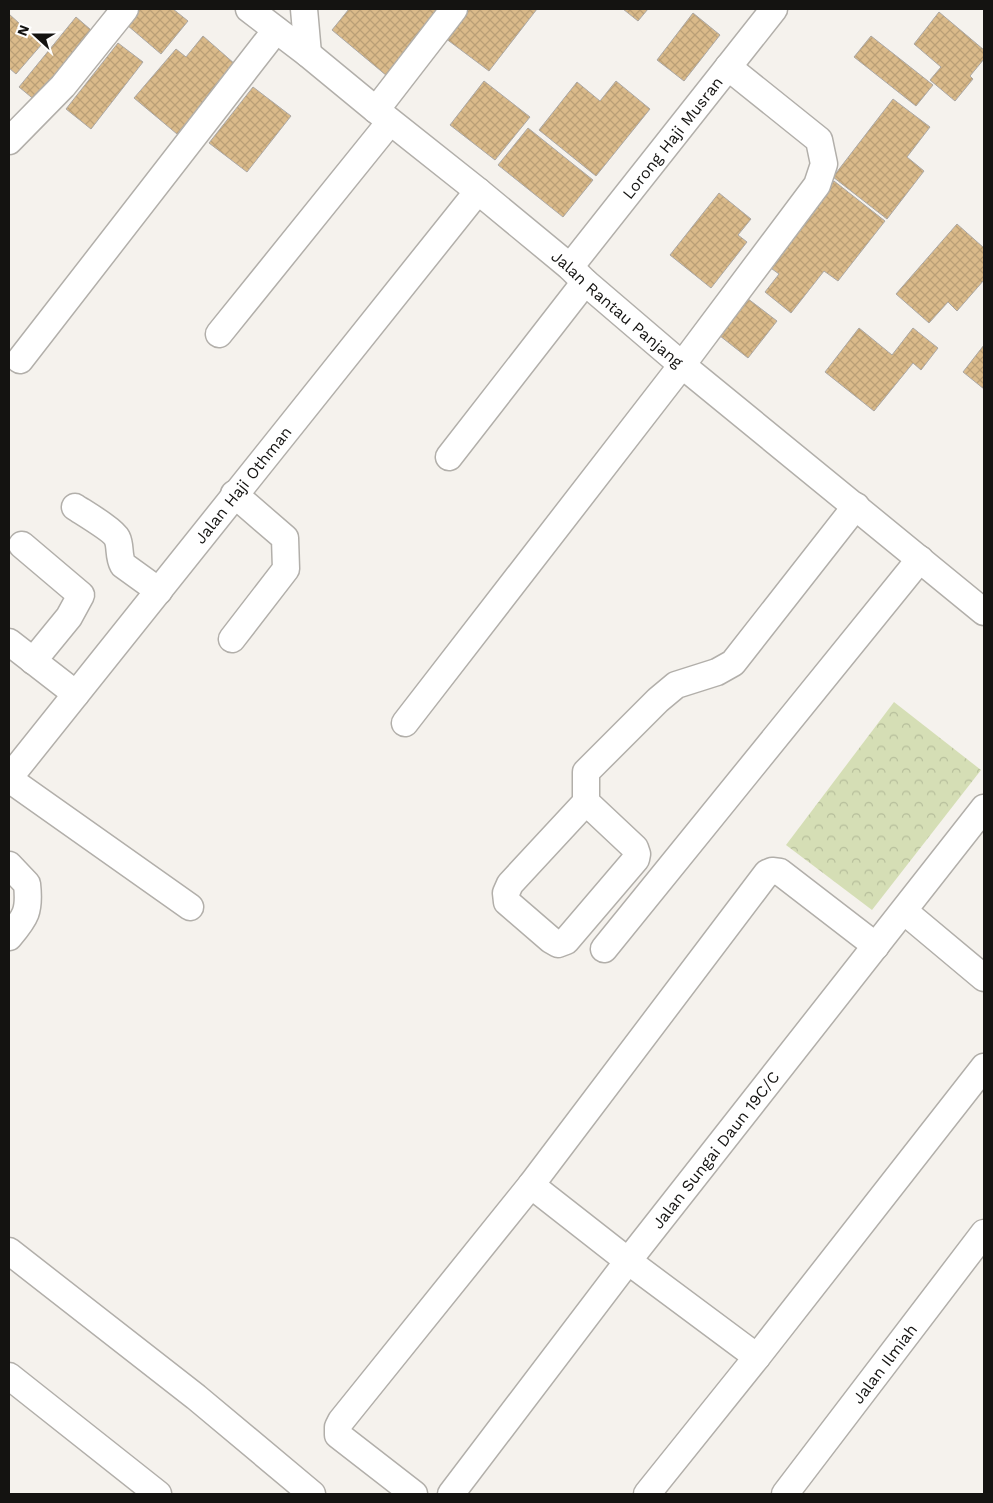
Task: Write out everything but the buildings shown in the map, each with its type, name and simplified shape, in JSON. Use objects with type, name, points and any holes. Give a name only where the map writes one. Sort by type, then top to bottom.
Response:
[{"type":"street","points":[[9,141],[63,86],[125,9]]},
{"type":"street","name":"Jalan Rantau Panjang","points":[[249,9],[308,54],[578,274],[682,365],[984,612]]},
{"type":"street","points":[[304,9],[308,54]]},
{"type":"street","points":[[219,334],[383,116],[454,9]]},
{"type":"street","name":"Lorong Haji Musran","points":[[449,457],[578,274],[728,67],[774,9]]},
{"type":"street","points":[[20,360],[276,30]]},
{"type":"street","points":[[405,723],[682,365],[817,185],[824,164],[819,140],[728,67]]},
{"type":"street","name":"Jalan Haji Othman","points":[[9,779],[234,494],[478,192]]},
{"type":"street","points":[[232,639],[286,569],[285,538],[234,494]]},
{"type":"street","points":[[586,802],[635,848],[637,854],[636,859],[566,941],[558,944],[550,940],[508,902],[506,893],[510,884],[586,802],[586,772],[658,700],[676,685],[717,672],[734,663],[856,506]]},
{"type":"street","points":[[75,507],[113,533],[118,541],[120,559],[123,565],[159,591]]},
{"type":"street","points":[[22,545],[81,595],[69,617],[33,661]]},
{"type":"street","points":[[604,949],[920,559]]},
{"type":"street","points":[[9,642],[76,694]]},
{"type":"street","points":[[9,779],[190,907]]},
{"type":"street","name":"Jalan Sungai Daun 19C/C","points":[[451,1494],[628,1262],[984,808]]},
{"type":"street","points":[[9,865],[27,884],[29,903],[23,920],[9,937]]},
{"type":"street","points":[[414,1494],[338,1435],[338,1427],[341,1421],[531,1185],[767,873],[772,871],[780,872],[876,946]]},
{"type":"street","points":[[904,911],[984,978]]},
{"type":"street","points":[[647,1494],[984,1067]]},
{"type":"street","points":[[531,1185],[628,1262],[757,1357]]},
{"type":"street","name":"Jalan Ilmiah","points":[[785,1494],[984,1233]]},
{"type":"street","points":[[9,1251],[196,1397],[312,1494]]},
{"type":"street","points":[[9,1376],[158,1494]]},
{"type":"green space","points":[[894,702],[981,770],[872,910],[786,845]]}]
